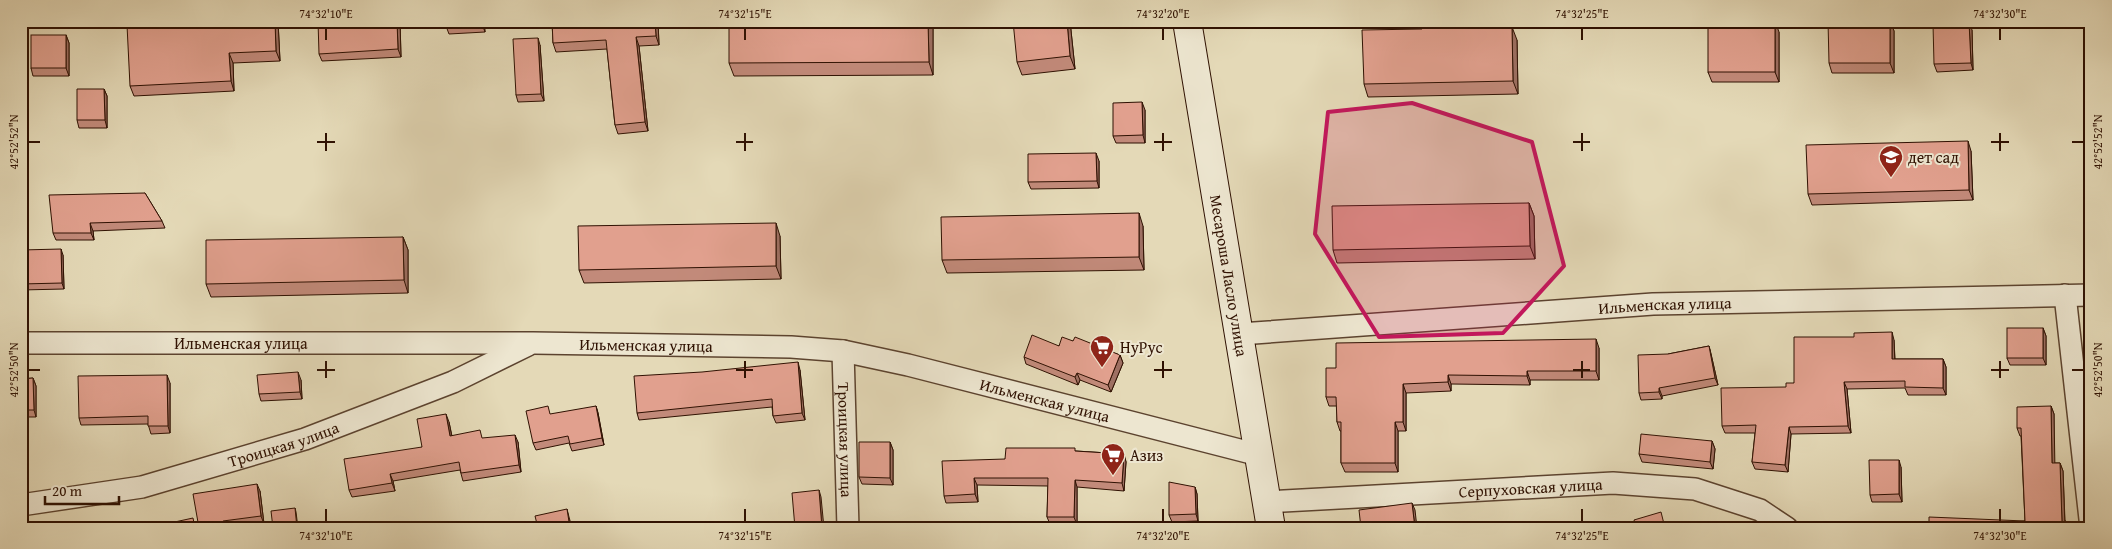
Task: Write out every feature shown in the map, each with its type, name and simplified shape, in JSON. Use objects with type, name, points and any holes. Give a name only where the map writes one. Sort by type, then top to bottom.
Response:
[{"type":"street","name":"Месароша Ласло улица","points":[[1187,21],[1240,334],[1268,515]]},
{"type":"street","points":[[2066,295],[2091,528]]},
{"type":"street","name":"Ильменская улица","points":[[1240,334],[1653,304],[2091,295]]},
{"type":"street","name":"Ильменская улица","points":[[21,344],[533,343],[791,347],[843,351],[908,365],[1259,455]]},
{"type":"street","name":"Троицкая улица","points":[[21,506],[142,487],[304,439],[453,382],[533,343]]},
{"type":"street","name":"Троицкая улица","points":[[843,351],[848,528]]},
{"type":"street","name":"Серпуховская улица","points":[[1268,515],[1613,483],[1695,489],[1760,510],[1787,528]]},
{"type":"highlighted area","points":[[1412,103],[1532,142],[1564,266],[1503,333],[1379,337],[1315,234],[1328,112]]},
{"type":"building","points":[[209,21],[275,21],[276,51],[229,53],[231,81],[130,86],[127,25]]},
{"type":"building","points":[[318,21],[397,21],[398,49],[319,54]]},
{"type":"building","points":[[446,21],[482,21],[482,24],[446,26]]},
{"type":"building","points":[[552,21],[655,21],[656,36],[636,37],[645,122],[615,125],[606,40],[553,43]]},
{"type":"building","points":[[729,21],[928,21],[929,62],[729,63]]},
{"type":"building","points":[[1013,21],[1067,21],[1070,56],[1017,62]]},
{"type":"building","points":[[1422,21],[1448,21],[1449,28],[1512,27],[1513,81],[1364,84],[1362,30],[1422,29]]},
{"type":"building","points":[[1708,21],[1775,21],[1775,72],[1708,72]]},
{"type":"building","points":[[1828,21],[1890,21],[1890,63],[1829,63]]},
{"type":"building","points":[[1969,22],[1971,63],[1934,64],[1933,24]]},
{"type":"building","points":[[31,35],[66,35],[66,68],[31,68]]},
{"type":"building","points":[[538,38],[541,94],[516,95],[513,39]]},
{"type":"building","points":[[77,89],[104,89],[105,120],[77,120]]},
{"type":"building","points":[[1142,102],[1143,135],[1113,136],[1113,103]]},
{"type":"building","name":"дет сад","points":[[1968,141],[1969,190],[1808,194],[1806,145]]},
{"type":"building","points":[[1096,153],[1097,181],[1028,182],[1028,154]]},
{"type":"building","points":[[2087,170],[2091,170],[2091,216],[2087,216]]},
{"type":"building","points":[[145,193],[162,221],[90,223],[91,233],[53,233],[49,195]]},
{"type":"building","points":[[1529,203],[1530,246],[1333,250],[1332,206]]},
{"type":"building","points":[[1139,213],[1139,257],[942,260],[941,217]]},
{"type":"building","points":[[776,223],[776,266],[579,270],[578,226]]},
{"type":"building","points":[[403,237],[404,280],[206,284],[206,240]]},
{"type":"building","points":[[61,249],[62,283],[21,284],[21,250]]},
{"type":"building","points":[[2007,328],[2043,328],[2043,358],[2007,358]]},
{"type":"building","points":[[1892,332],[1892,359],[1943,359],[1943,388],[1905,387],[1905,381],[1844,382],[1848,426],[1789,427],[1785,465],[1752,462],[1756,425],[1722,426],[1721,388],[1786,387],[1786,383],[1794,383],[1794,337],[1854,337],[1854,333]]},
{"type":"building","points":[[1032,335],[1059,346],[1062,337],[1073,341],[1075,337],[1120,355],[1108,385],[1077,373],[1075,377],[1024,357]]},
{"type":"building","points":[[1596,339],[1596,371],[1527,371],[1527,376],[1448,375],[1448,382],[1403,384],[1403,422],[1395,422],[1395,463],[1341,463],[1341,422],[1337,422],[1336,397],[1326,397],[1326,368],[1336,368],[1336,343]]},
{"type":"building","points":[[1709,346],[1715,378],[1659,388],[1659,392],[1639,393],[1638,355],[1668,354]]},
{"type":"building","points":[[798,362],[802,413],[773,416],[772,399],[637,413],[634,376],[702,372]]},
{"type":"building","points":[[298,372],[300,392],[259,394],[257,375]]},
{"type":"building","points":[[167,375],[168,426],[148,426],[148,416],[79,418],[78,376]]},
{"type":"building","points":[[33,378],[34,410],[21,410],[21,379]]},
{"type":"building","points":[[548,406],[550,414],[596,406],[602,438],[570,444],[568,436],[533,443],[526,411]]},
{"type":"building","points":[[2051,406],[2052,463],[2060,463],[2062,522],[2066,521],[2066,528],[1929,528],[1929,517],[2025,521],[2021,428],[2017,428],[2017,407]]},
{"type":"building","points":[[446,414],[450,436],[480,430],[482,438],[515,435],[519,465],[461,473],[459,462],[390,474],[392,483],[349,490],[344,459],[422,447],[417,419]]},
{"type":"building","points":[[1641,434],[1712,441],[1710,462],[1639,454]]},
{"type":"building","points":[[859,442],[890,442],[890,478],[859,477]]},
{"type":"building","points":[[1006,448],[1075,448],[1075,451],[1124,454],[1122,483],[1075,480],[1074,517],[1047,517],[1048,478],[974,478],[975,494],[944,496],[942,461],[1005,459]]},
{"type":"building","points":[[1869,460],[1899,460],[1899,494],[1870,495]]},
{"type":"building","points":[[1169,482],[1195,487],[1196,514],[1169,515]]},
{"type":"building","points":[[257,484],[261,516],[223,521],[224,528],[199,528],[193,494]]},
{"type":"building","points":[[819,490],[822,528],[795,528],[792,493]]},
{"type":"building","points":[[1412,503],[1415,528],[1361,528],[1359,510]]},
{"type":"building","points":[[295,508],[297,528],[273,528],[271,511]]},
{"type":"building","points":[[567,509],[570,528],[538,528],[535,516]]},
{"type":"building","points":[[1661,512],[1665,528],[1636,528],[1634,520]]},
{"type":"building","points":[[193,518],[195,528],[162,528],[170,526],[170,523]]},
{"type":"building","points":[[84,525],[84,528],[64,528]]},
{"type":"place","name":"дет сад","points":[[1891,178]]},
{"type":"place","name":"НуРус","points":[[1102,368]]},
{"type":"place","name":"Азиз","points":[[1113,476]]}]
